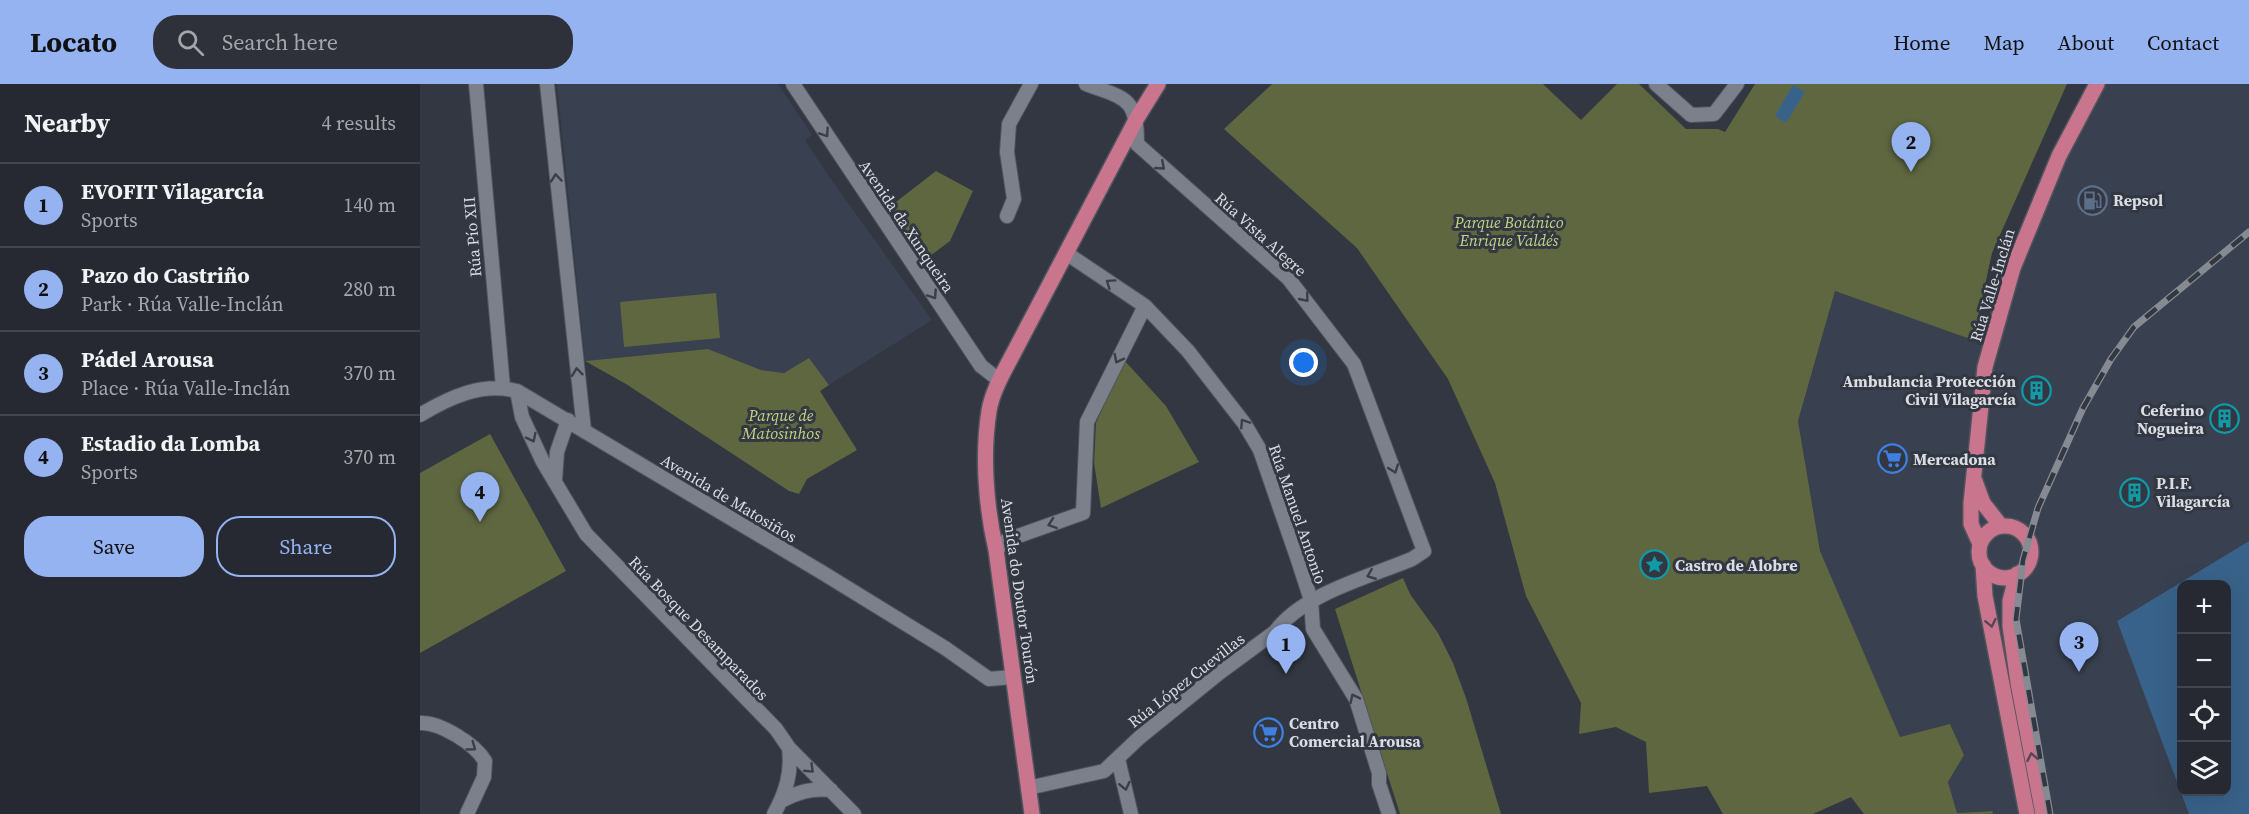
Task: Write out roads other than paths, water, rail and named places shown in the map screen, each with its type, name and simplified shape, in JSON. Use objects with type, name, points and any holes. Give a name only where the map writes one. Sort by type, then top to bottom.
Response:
[{"type":"main road","name":"Avenida do Doutor Tourón","points":[[1032,814],[996,550],[989,519],[987,452],[989,410],[999,380],[1137,118],[1158,84]]},
{"type":"main road","name":"Rúa Valle-Inclán","points":[[2027,814],[1985,596],[1983,565],[1979,555],[1980,544],[1971,524],[1974,476],[1985,367],[2013,268],[2060,156],[2097,84]]},
{"type":"main road","name":"Rúa Valle-Inclán","points":[[1974,476],[1983,503],[2001,526],[2018,529],[2029,541],[2030,558],[2026,566],[2017,574],[2010,601],[2010,626],[2018,683],[2043,814]]},
{"type":"main road","points":[[1980,544],[1988,532],[2001,526]]},
{"type":"main road","points":[[1983,565],[1995,575],[2002,577],[2017,574]]},
{"type":"street","name":"Rúa Pío XII","points":[[476,84],[510,389]]},
{"type":"street","points":[[547,84],[584,430]]},
{"type":"street","name":"Avenida da Xunqueira","points":[[793,84],[981,366],[999,380]]},
{"type":"street","points":[[1007,216],[1014,199],[1006,152],[1009,124],[1031,84]]},
{"type":"street","points":[[1086,84],[1125,98],[1137,118]]},
{"type":"street","points":[[1656,84],[1691,116],[1714,114],[1737,84]]},
{"type":"street","name":"Rúa Vista Alegre","points":[[1137,118],[1137,144],[1288,278],[1354,364],[1424,552]]},
{"type":"street","name":"Rúa Manuel Antonio","points":[[1066,253],[1145,306],[1188,351],[1217,387],[1244,423],[1260,450],[1311,600],[1313,629],[1356,699],[1389,814]]},
{"type":"street","points":[[996,550],[1007,540],[1083,513],[1087,422],[1145,306]]},
{"type":"street","points":[[420,415],[463,394],[484,388],[510,389]]},
{"type":"street","name":"Avenida de Matosiños","points":[[510,389],[568,420],[832,579],[945,648],[989,679],[1013,677]]},
{"type":"street","name":"Rúa Bosque Desamparados","points":[[510,389],[555,482],[577,521],[596,546],[776,729],[789,748],[854,814]]},
{"type":"street","points":[[555,482],[557,452],[568,420]]},
{"type":"street","name":"Rúa López Cuevillas","points":[[1028,788],[1104,771],[1140,737],[1219,673],[1275,632],[1282,623],[1311,600],[1424,552]]},
{"type":"street","points":[[420,723],[438,725],[474,748],[485,760],[484,777],[467,814]]},
{"type":"street","points":[[777,808],[789,778],[789,748]]},
{"type":"street","points":[[1118,759],[1131,814]]},
{"type":"street","points":[[777,808],[803,790],[815,788],[831,790]]},
{"type":"water","points":[[1793,85],[1805,92],[1786,123],[1775,116]]},
{"type":"water","points":[[2249,541],[2249,814],[2189,814],[2182,796],[2231,796],[2231,580],[2185,580]]},
{"type":"water","points":[[2177,585],[2177,742],[2177,782],[2117,621]]},
{"type":"railway","points":[[2050,814],[2016,619],[2023,560],[2038,508],[2083,408],[2111,359],[2134,327],[2249,232]]},
{"type":"place","name":"Pazo do Castriño","points":[[1911,172]]},
{"type":"place","name":"Repsol","points":[[2092,200]]},
{"type":"place","name":"Ambulancia Protección Civil Vilagarcía","points":[[2037,390]]},
{"type":"place","name":"Ceferino Nogueira","points":[[2225,419]]},
{"type":"place","name":"Mercadona","points":[[1892,459]]},
{"type":"place","name":"P.I.F. Vilagarcía","points":[[2135,492]]},
{"type":"place","name":"Estadio da Lomba","points":[[480,522]]},
{"type":"place","name":"Castro de Alobre","points":[[1654,565]]},
{"type":"place","name":"Pádel Arousa","points":[[2079,672]]},
{"type":"place","name":"EVOFIT Vilagarcía","points":[[1286,674]]},
{"type":"place","name":"Centro Comercial Arousa","points":[[1268,732]]},
{"type":"park label","name":"Parque Botánico Enrique Valdés","points":[[1509,231]]},
{"type":"park label","name":"Parque de Matosinhos","points":[[781,424]]}]
